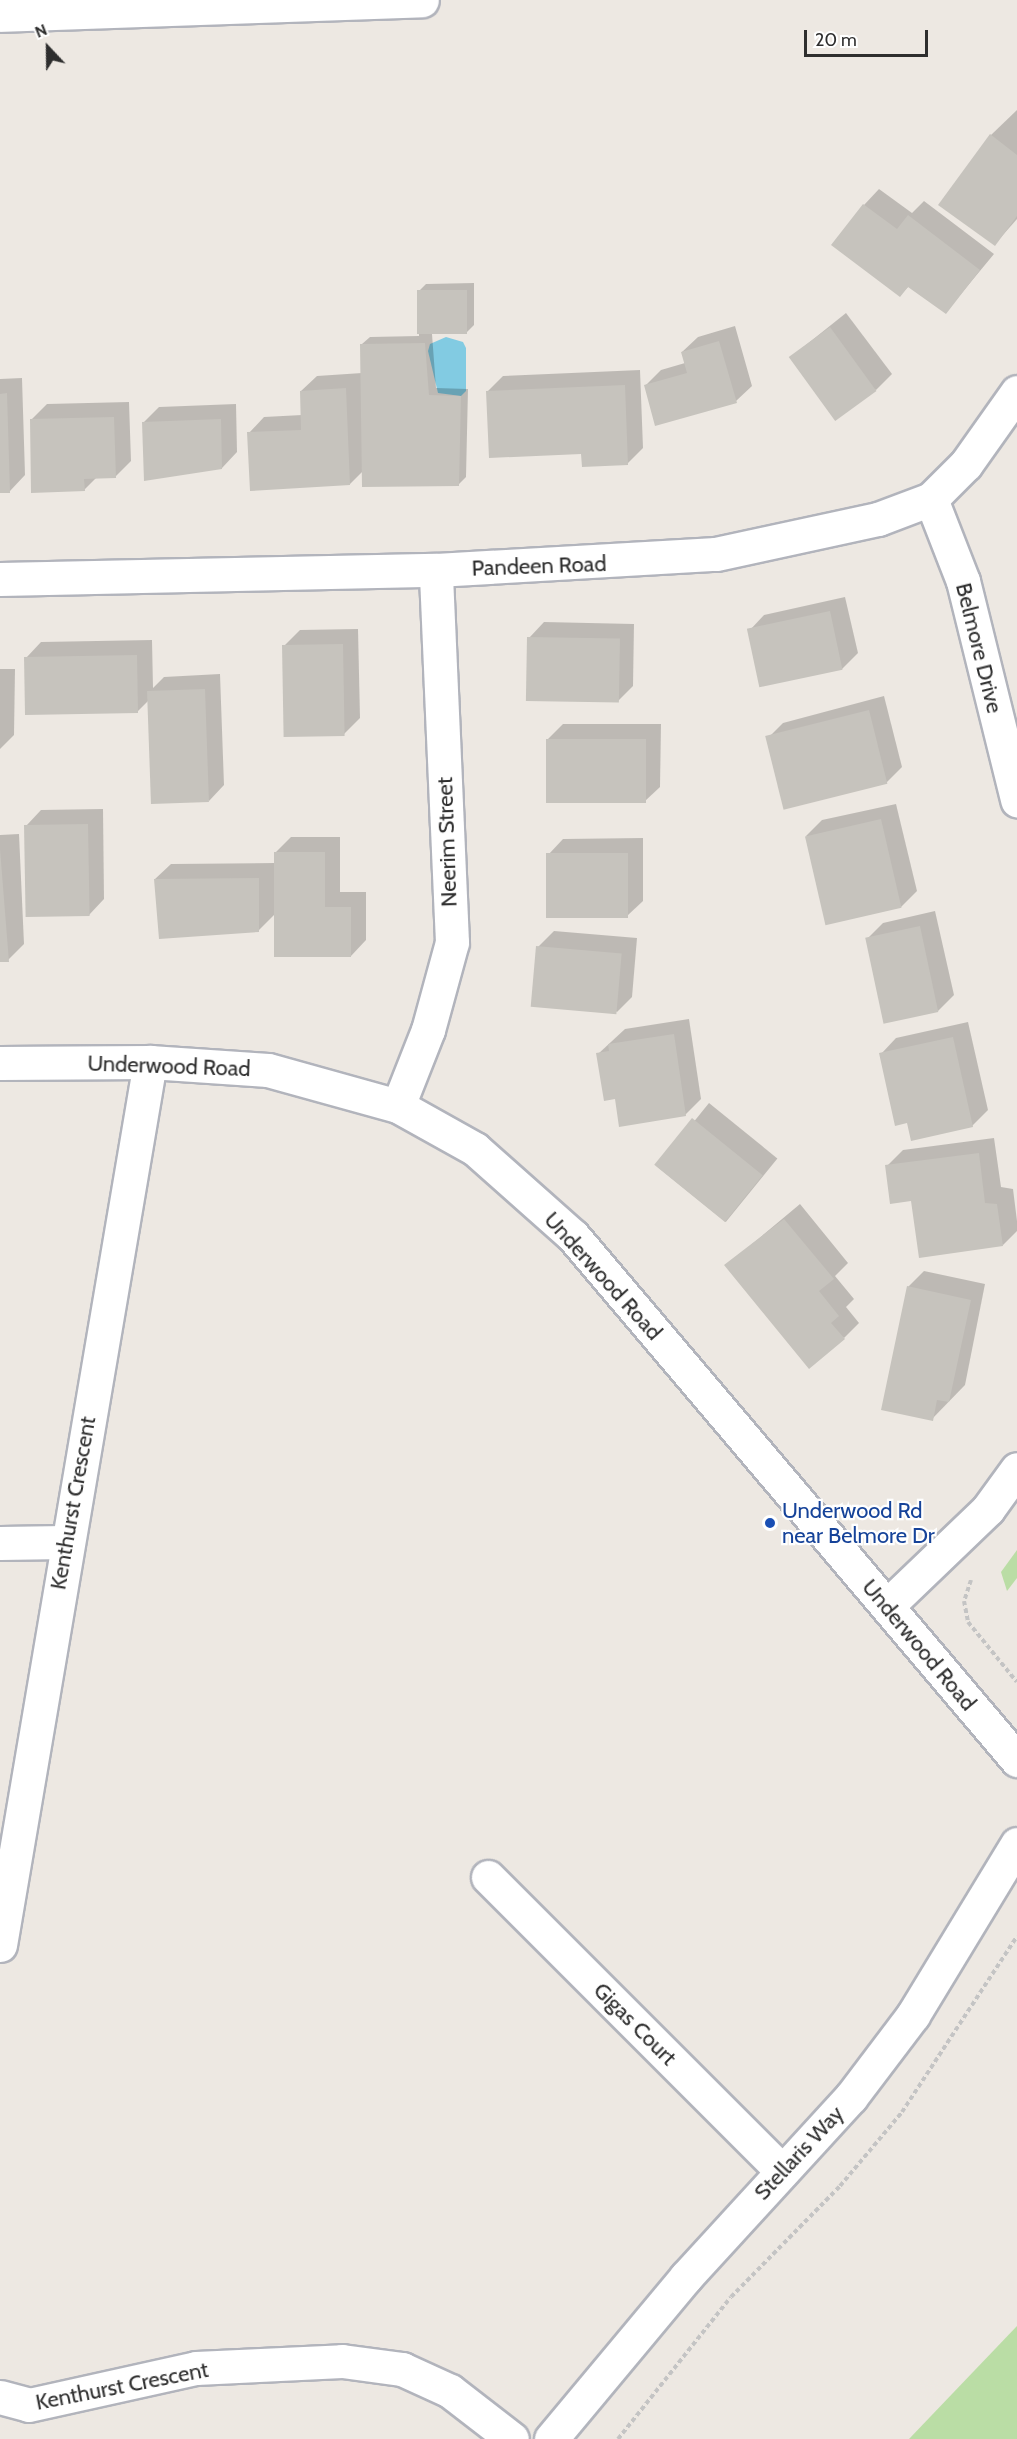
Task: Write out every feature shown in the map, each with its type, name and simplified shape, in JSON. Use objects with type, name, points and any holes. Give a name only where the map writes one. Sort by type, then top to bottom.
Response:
[{"type":"street","points":[[0,15],[422,0]]},
{"type":"street","name":"Pandeen Road","points":[[0,579],[436,570],[716,554],[878,519],[931,500],[966,464],[1017,392]]},
{"type":"street","name":"Belmore Drive","points":[[931,500],[963,581],[1017,800]]},
{"type":"street","name":"Neerim Street","points":[[398,1106],[428,1030],[452,942],[436,570]]},
{"type":"street","name":"Underwood Road","points":[[0,1063],[150,1062],[268,1070],[398,1106],[475,1149],[573,1236],[1017,1760]]},
{"type":"street","name":"Kenthurst Crescent","points":[[0,1945],[65,1542],[150,1062]]},
{"type":"street","points":[[887,1606],[988,1509],[1017,1469]]},
{"type":"street","points":[[0,1543],[65,1542]]},
{"type":"street","name":"Stellaris Way","points":[[551,2439],[782,2171],[851,2097],[913,2015],[1017,1844]]},
{"type":"street","name":"Gigas Court","points":[[488,1877],[782,2171]]},
{"type":"street","name":"Kenthurst Crescent","points":[[0,2397],[28,2405],[196,2368],[342,2361],[402,2369],[450,2391],[512,2439]]},
{"type":"path","points":[[979,1570],[964,1601],[968,1622],[1017,1682]]},
{"type":"path","points":[[618,2439],[731,2297],[840,2186],[902,2112],[1017,1936]]},
{"type":"green space","points":[[1017,1550],[1017,1578],[1007,1591],[1001,1572]]},
{"type":"green space","points":[[1017,2326],[1017,2439],[909,2439]]},
{"type":"water","points":[[446,337],[463,342],[466,348],[466,391],[461,396],[438,393],[428,351],[430,344]]},
{"type":"building","points":[[990,134],[1017,155],[1017,216],[995,246],[938,205]]},
{"type":"building","points":[[863,204],[897,229],[908,215],[980,270],[946,314],[908,287],[900,297],[831,245]]},
{"type":"building","points":[[417,290],[467,290],[467,334],[417,334]]},
{"type":"building","points":[[830,327],[876,391],[835,421],[789,357]]},
{"type":"building","points":[[719,341],[737,403],[655,426],[644,385],[687,373],[681,352]]},
{"type":"building","points":[[425,343],[429,395],[461,396],[459,486],[362,487],[360,344]]},
{"type":"building","points":[[625,385],[628,465],[582,467],[581,454],[489,458],[486,391]]},
{"type":"building","points":[[346,388],[350,485],[250,491],[247,432],[301,430],[300,391]]},
{"type":"building","points":[[7,393],[10,493],[0,493],[0,394]]},
{"type":"building","points":[[114,417],[116,478],[84,479],[85,491],[31,493],[30,419]]},
{"type":"building","points":[[221,419],[222,469],[144,481],[142,422]]},
{"type":"building","points":[[830,611],[842,670],[759,687],[747,629]]},
{"type":"building","points":[[527,637],[620,639],[619,703],[526,701]]},
{"type":"building","points":[[343,644],[345,736],[284,737],[282,645]]},
{"type":"building","points":[[137,655],[138,713],[25,715],[24,657]]},
{"type":"building","points":[[205,689],[209,802],[151,804],[147,691]]},
{"type":"building","points":[[869,710],[887,784],[784,810],[765,736]]},
{"type":"building","points":[[546,739],[646,739],[646,803],[546,803]]},
{"type":"building","points":[[881,819],[901,908],[825,925],[805,837]]},
{"type":"building","points":[[88,824],[90,916],[26,917],[24,825]]},
{"type":"building","points":[[0,849],[9,962],[0,962]]},
{"type":"building","points":[[274,852],[325,852],[325,907],[351,907],[351,957],[274,957]]},
{"type":"building","points":[[546,853],[628,853],[628,918],[546,918]]},
{"type":"building","points":[[259,878],[259,932],[159,939],[154,879]]},
{"type":"building","points":[[920,926],[938,1012],[884,1024],[865,938]]},
{"type":"building","points":[[536,946],[622,953],[616,1014],[531,1007]]},
{"type":"building","points":[[674,1034],[686,1116],[619,1127],[615,1099],[604,1101],[596,1053],[609,1051],[608,1044]]},
{"type":"building","points":[[953,1037],[973,1127],[911,1141],[907,1123],[895,1126],[879,1053]]},
{"type":"building","points":[[692,1118],[763,1175],[725,1222],[654,1165]]},
{"type":"building","points":[[979,1153],[985,1203],[997,1204],[1003,1246],[919,1258],[911,1201],[890,1204],[885,1165]]},
{"type":"building","points":[[784,1219],[834,1279],[819,1291],[839,1316],[831,1323],[845,1339],[809,1369],[724,1265]]},
{"type":"building","points":[[907,1286],[971,1300],[949,1402],[937,1400],[933,1421],[881,1410]]},
{"type":"place","name":"Underwood Rd near Belmore Dr","points":[[770,1523]]}]
